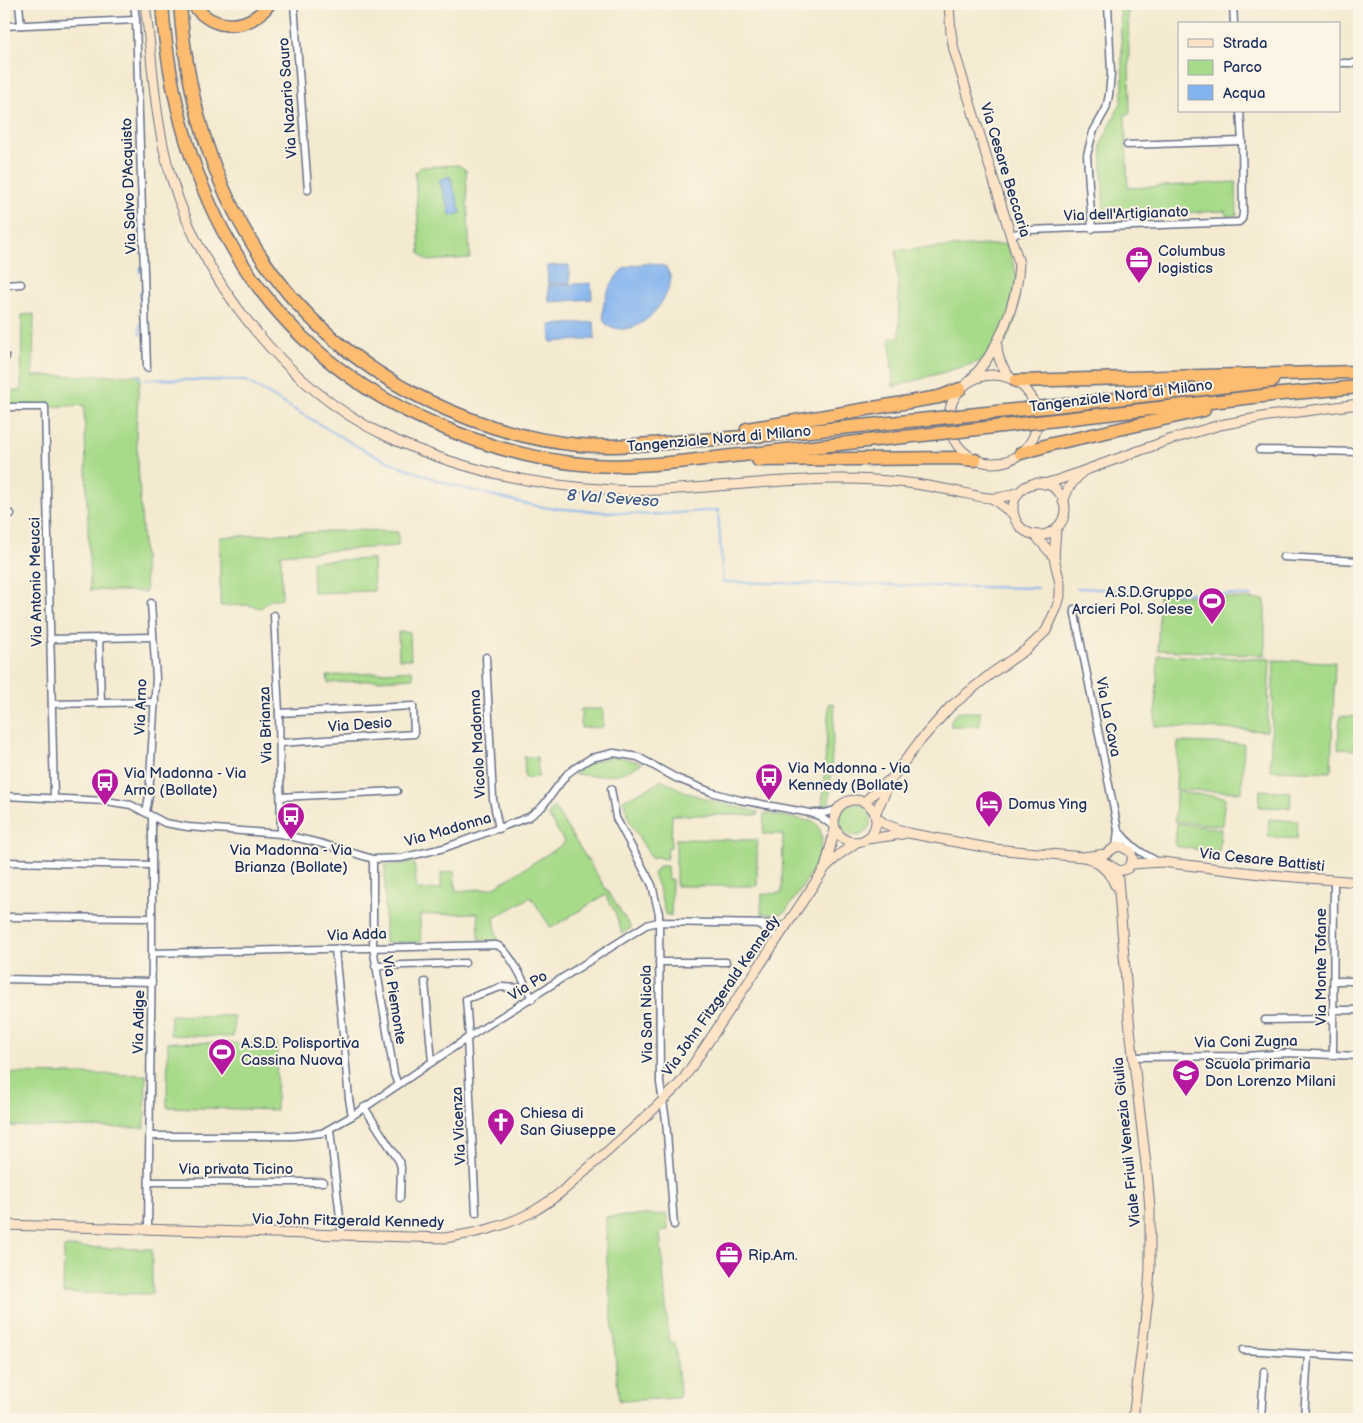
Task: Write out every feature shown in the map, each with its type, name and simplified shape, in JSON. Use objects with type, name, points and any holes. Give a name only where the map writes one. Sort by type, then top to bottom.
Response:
[{"type":"highway","name":"Tangenziale Nord di Milano","points":[[162,4],[171,76],[190,156],[211,207],[234,251],[259,289],[276,310],[336,368],[376,395],[412,415],[463,437],[506,451],[543,460],[593,465],[674,463],[1271,395],[1359,387]]},
{"type":"highway","name":"Tangenziale Nord di Milano","points":[[180,4],[183,39],[193,97],[209,152],[222,187],[247,236],[264,262],[294,301],[356,358],[403,388],[455,413],[507,432],[547,441],[580,445],[633,445],[794,433],[1357,372]]},
{"type":"highway","points":[[193,4],[211,20],[236,25],[253,20],[268,4]]},
{"type":"highway","points":[[1013,379],[1357,372]]},
{"type":"highway","points":[[670,442],[939,397],[960,389]]},
{"type":"highway","points":[[1021,453],[1052,444],[1271,395]]},
{"type":"highway","points":[[674,463],[907,459],[975,460]]},
{"type":"street","points":[[19,4],[21,25]]},
{"type":"street","name":"Via Salvo D'Acquisto","points":[[134,4],[147,368]]},
{"type":"street","points":[[145,4],[163,143],[171,176],[200,248],[224,290],[252,328],[312,388],[346,412],[385,435],[452,462],[513,478],[566,486],[638,490],[777,481],[851,479],[916,484],[993,499],[1019,492],[1031,485],[1044,484],[1082,472],[1169,440],[1220,425],[1268,416],[1359,404]]},
{"type":"street","name":"Via Nazario Sauro","points":[[294,4],[308,190]]},
{"type":"street","name":"Via Cesare Beccaria","points":[[949,4],[951,33],[957,58],[1020,263],[1019,278],[1012,307],[997,342],[981,369],[970,380]]},
{"type":"street","points":[[1092,229],[1087,155],[1092,132],[1106,109],[1109,95],[1111,73],[1108,4]]},
{"type":"street","points":[[1233,4],[1234,22]]},
{"type":"street","points":[[4,26],[136,20]]},
{"type":"street","points":[[1340,63],[1359,63]]},
{"type":"street","points":[[1127,146],[1242,141],[1240,112]]},
{"type":"street","name":"Via dell'Artigianato","points":[[1011,235],[1029,230],[1239,222],[1242,219],[1242,141]]},
{"type":"street","points":[[4,285],[20,284]]},
{"type":"street","points":[[997,342],[999,360],[1013,379],[1022,385],[1032,397],[1035,404],[1037,419],[1035,434],[1021,453],[1007,461],[996,463],[975,460],[965,454],[956,444],[949,426],[950,406],[960,389],[970,380],[990,374],[1013,379]]},
{"type":"street","name":"Via Antonio Meucci","points":[[4,407],[45,407],[54,798]]},
{"type":"street","points":[[1259,450],[1359,452]]},
{"type":"street","points":[[864,802],[892,778],[919,742],[950,707],[992,673],[1027,650],[1046,631],[1060,596],[1060,583],[1054,558],[1056,528],[1063,516],[1063,502],[1072,484],[1082,472]]},
{"type":"street","points":[[1044,484],[1056,491],[1063,502]]},
{"type":"street","points":[[1019,492],[1013,505],[1014,515],[1021,528],[1035,534],[1048,533],[1056,528]]},
{"type":"street","points":[[993,499],[1014,515]]},
{"type":"street","points":[[1035,534],[1054,558]]},
{"type":"street","points":[[1283,557],[1359,561]]},
{"type":"street","name":"Via Arno","points":[[146,812],[149,796],[156,678],[151,603]]},
{"type":"street","name":"Via La Cava","points":[[1074,609],[1118,830],[1116,849]]},
{"type":"street","name":"Via Brianza","points":[[274,615],[280,743],[281,834]]},
{"type":"street","points":[[50,639],[152,637]]},
{"type":"street","points":[[99,639],[101,703]]},
{"type":"street","name":"Vicolo Madonna","points":[[486,657],[493,799],[499,829]]},
{"type":"street","points":[[52,704],[155,702]]},
{"type":"street","name":"Via Desio","points":[[279,713],[412,706],[414,734],[280,743]]},
{"type":"street","name":"Via Madonna","points":[[4,796],[106,801],[129,805],[146,812],[164,823],[188,827],[281,834],[374,859],[401,858],[444,848],[521,821],[536,813],[567,774],[583,762],[598,756],[614,753],[638,757],[676,778],[711,792],[740,800],[819,816],[835,828]]},
{"type":"street","points":[[867,838],[876,826],[876,815],[892,778]]},
{"type":"street","name":"Via San Nicola","points":[[611,789],[616,818],[652,885],[659,914],[660,1084],[664,1100],[674,1225]]},
{"type":"street","points":[[281,797],[397,791]]},
{"type":"street","points":[[908,833],[867,838],[852,842],[843,838],[835,828],[834,818],[838,809],[850,800],[857,800],[864,802],[872,808],[876,815],[890,827],[908,833],[994,849],[1086,858],[1121,871],[1131,862],[1129,849],[1116,849],[1086,858]]},
{"type":"street","name":"Via Madonna","points":[[810,813],[825,813],[838,809]]},
{"type":"street","name":"Via Adige","points":[[148,1228],[152,918],[154,897],[151,865],[152,817]]},
{"type":"street","name":"Via John Fitzgerald Kennedy","points":[[825,868],[835,828]]},
{"type":"street","name":"Via Cesare Battisti","points":[[1118,830],[1128,843],[1139,852],[1158,861]]},
{"type":"street","name":"Via John Fitzgerald Kennedy","points":[[4,1225],[445,1238],[478,1233],[505,1225],[534,1212],[562,1192],[664,1100],[682,1081],[825,868],[857,842]]},
{"type":"street","points":[[1112,867],[1108,860],[1116,849]]},
{"type":"street","points":[[1086,858],[1101,866],[1112,876],[1119,893]]},
{"type":"street","name":"Via Piemonte","points":[[374,859],[373,947],[375,966],[394,1074],[398,1085]]},
{"type":"street","name":"Via Cesare Battisti","points":[[1131,862],[1158,861],[1269,876],[1359,882]]},
{"type":"street","points":[[4,862],[151,865]]},
{"type":"street","name":"Viale Friuli Venezia Giulia","points":[[1122,922],[1124,878],[1131,862]]},
{"type":"street","name":"Viale Friuli Venezia Giulia","points":[[1112,867],[1117,875],[1122,922],[1132,1056],[1147,1173],[1150,1239],[1148,1298],[1133,1419]]},
{"type":"street","name":"Via Monte Tofane","points":[[1333,1054],[1334,881]]},
{"type":"street","points":[[4,917],[152,918]]},
{"type":"street","name":"Via Po","points":[[330,1130],[468,1038],[646,925],[658,922],[757,923],[776,924],[786,928]]},
{"type":"street","points":[[757,923],[779,938]]},
{"type":"street","name":"Via Adda","points":[[152,953],[373,947],[499,946],[503,948],[532,999]]},
{"type":"street","points":[[335,949],[352,1116]]},
{"type":"street","points":[[659,962],[726,962]]},
{"type":"street","points":[[375,966],[465,963]]},
{"type":"street","points":[[1334,978],[1359,981]]},
{"type":"street","points":[[4,979],[152,982]]},
{"type":"street","points":[[425,982],[432,1062]]},
{"type":"street","name":"Via Vicenza","points":[[476,1213],[466,999],[502,987],[520,988],[525,985]]},
{"type":"street","points":[[1334,1010],[1359,1010]]},
{"type":"street","points":[[1265,1020],[1333,1019]]},
{"type":"street","name":"Via Coni Zugna","points":[[1132,1056],[1245,1056],[1287,1053],[1359,1056]]},
{"type":"street","points":[[364,1108],[399,1161],[401,1167],[400,1198]]},
{"type":"street","points":[[149,1136],[293,1136],[322,1134],[330,1130],[342,1235]]},
{"type":"street","name":"Via privata Ticino","points":[[149,1182],[322,1182]]},
{"type":"street","points":[[1243,1350],[1359,1358]]},
{"type":"street","points":[[1304,1419],[1308,1354]]},
{"type":"street","points":[[1261,1419],[1264,1371]]},
{"type":"green space","points":[[1120,4],[1128,4],[1130,114],[1125,114],[1128,188],[1236,182],[1237,215],[1226,216],[1225,211],[1104,216],[1101,144],[1121,103],[1123,88]]},
{"type":"green space","points":[[458,165],[466,170],[470,258],[428,261],[420,254],[415,173],[421,167]]},
{"type":"green space","points":[[1007,244],[1017,278],[1018,303],[1013,326],[1001,345],[993,354],[982,361],[893,387],[890,338],[900,337],[896,250]]},
{"type":"green space","points":[[34,314],[33,376],[141,375],[136,432],[146,592],[90,590],[84,405],[46,407],[4,405],[4,391],[21,391],[22,315]]},
{"type":"green space","points":[[357,530],[398,532],[398,546],[281,554],[282,598],[270,600],[261,608],[247,605],[220,606],[220,537]]},
{"type":"green space","points":[[373,559],[374,591],[313,593],[312,561]]},
{"type":"green space","name":"A.S.D.Gruppo Arcieri Pol. Solese","points":[[1159,594],[1265,600],[1265,655],[1158,650]]},
{"type":"green space","points":[[398,632],[410,632],[411,659],[399,659]]},
{"type":"green space","points":[[1158,655],[1270,659],[1267,731],[1155,726]]},
{"type":"green space","points":[[1274,660],[1335,662],[1331,772],[1270,770]]},
{"type":"green space","points":[[412,670],[413,678],[328,683],[327,676]]},
{"type":"green space","points":[[829,703],[835,704],[829,805],[822,807]]},
{"type":"green space","points":[[581,709],[603,709],[603,727],[581,728]]},
{"type":"green space","points":[[958,712],[980,712],[980,726],[951,726],[951,720]]},
{"type":"green space","points":[[1340,716],[1359,717],[1359,750],[1338,749]]},
{"type":"green space","points":[[1178,742],[1244,744],[1242,792],[1176,790]]},
{"type":"green space","points":[[524,757],[537,757],[539,777],[525,778]]},
{"type":"green space","points":[[614,757],[642,763],[618,774],[591,776],[573,774],[595,761]]},
{"type":"green space","points":[[662,780],[686,792],[712,801],[758,812],[758,815],[672,815],[671,847],[668,847],[667,859],[659,858],[658,856],[652,859],[631,824],[623,800]]},
{"type":"green space","points":[[1260,790],[1291,792],[1290,808],[1259,807]]},
{"type":"green space","points":[[1176,792],[1225,797],[1222,826],[1175,821]]},
{"type":"green space","points":[[855,804],[861,805],[866,809],[870,814],[870,826],[866,831],[861,835],[855,836],[849,835],[844,831],[840,826],[839,820],[840,814],[844,809],[849,805]]},
{"type":"green space","points":[[554,807],[631,928],[622,934],[615,912],[605,895],[551,928],[531,897],[494,918],[498,941],[479,940],[478,913],[420,915],[421,942],[385,943],[385,865],[414,862],[417,890],[441,889],[441,873],[454,871],[456,891],[493,888],[565,843],[548,815]]},
{"type":"green space","points":[[764,813],[815,822],[821,832],[822,843],[814,868],[786,911],[781,914],[761,914],[762,894],[782,893],[783,834],[763,834]]},
{"type":"green space","points":[[1269,819],[1298,821],[1297,839],[1268,837]]},
{"type":"green space","points":[[1177,823],[1221,829],[1219,853],[1175,846]]},
{"type":"green space","points":[[676,839],[757,840],[757,886],[676,886]]},
{"type":"green space","points":[[659,866],[667,866],[668,879],[672,879],[671,916],[665,914],[660,892],[653,874]]},
{"type":"green space","points":[[171,1015],[234,1016],[233,1037],[170,1035]]},
{"type":"green space","name":"A.S.D. Polisportiva Cassina Nuova","points":[[168,1042],[277,1044],[276,1110],[167,1107]]},
{"type":"green space","points":[[4,1073],[146,1075],[145,1128],[4,1126]]},
{"type":"green space","points":[[667,1214],[668,1230],[660,1232],[669,1342],[675,1343],[680,1394],[678,1398],[619,1401],[606,1250],[606,1217]]},
{"type":"green space","points":[[64,1247],[152,1249],[152,1294],[63,1293]]},
{"type":"water","points":[[450,176],[461,213],[451,216],[439,180]]},
{"type":"water","points":[[652,263],[666,267],[671,278],[669,288],[657,309],[639,325],[617,329],[606,324],[603,318],[604,303],[615,278],[625,268],[638,264]]},
{"type":"water","points":[[569,265],[570,283],[548,284],[547,266]]},
{"type":"water","points":[[591,283],[592,299],[549,302],[548,286]]},
{"type":"water","points":[[594,322],[595,339],[551,342],[550,325]]},
{"type":"waterway","name":"8 Val Seveso","points":[[140,267],[140,273]]},
{"type":"waterway","name":"8 Val Seveso","points":[[140,291],[140,303]]},
{"type":"waterway","name":"8 Val Seveso","points":[[140,324],[140,335]]},
{"type":"waterway","name":"8 Val Seveso","points":[[138,375],[141,379]]},
{"type":"waterway","name":"8 Val Seveso","points":[[145,379],[246,381],[360,448],[392,463],[448,484],[522,503],[549,508],[651,515],[718,510],[723,582],[1038,588]]},
{"type":"waterway","name":"8 Val Seveso","points":[[1077,588],[1252,596]]},
{"type":"place","name":"Columbus logistics","points":[[1139,284]]},
{"type":"place","name":"A.S.D.Gruppo Arcieri Pol. Solese","points":[[1212,625]]},
{"type":"place","name":"Via Madonna - Via Kennedy (Bollate)","points":[[769,801]]},
{"type":"place","name":"Via Madonna - Via Arno (Bollate)","points":[[105,806]]},
{"type":"place","name":"Domus Ying","points":[[989,828]]},
{"type":"place","name":"Via Madonna - Via Brianza (Bollate)","points":[[291,840]]},
{"type":"place","name":"A.S.D. Polisportiva Cassina Nuova","points":[[222,1076]]},
{"type":"place","name":"Scuola primaria Don Lorenzo Milani","points":[[1186,1097]]},
{"type":"place","name":"Chiesa di San Giuseppe","points":[[501,1146]]},
{"type":"place","name":"Rip.Am.","points":[[729,1279]]}]
